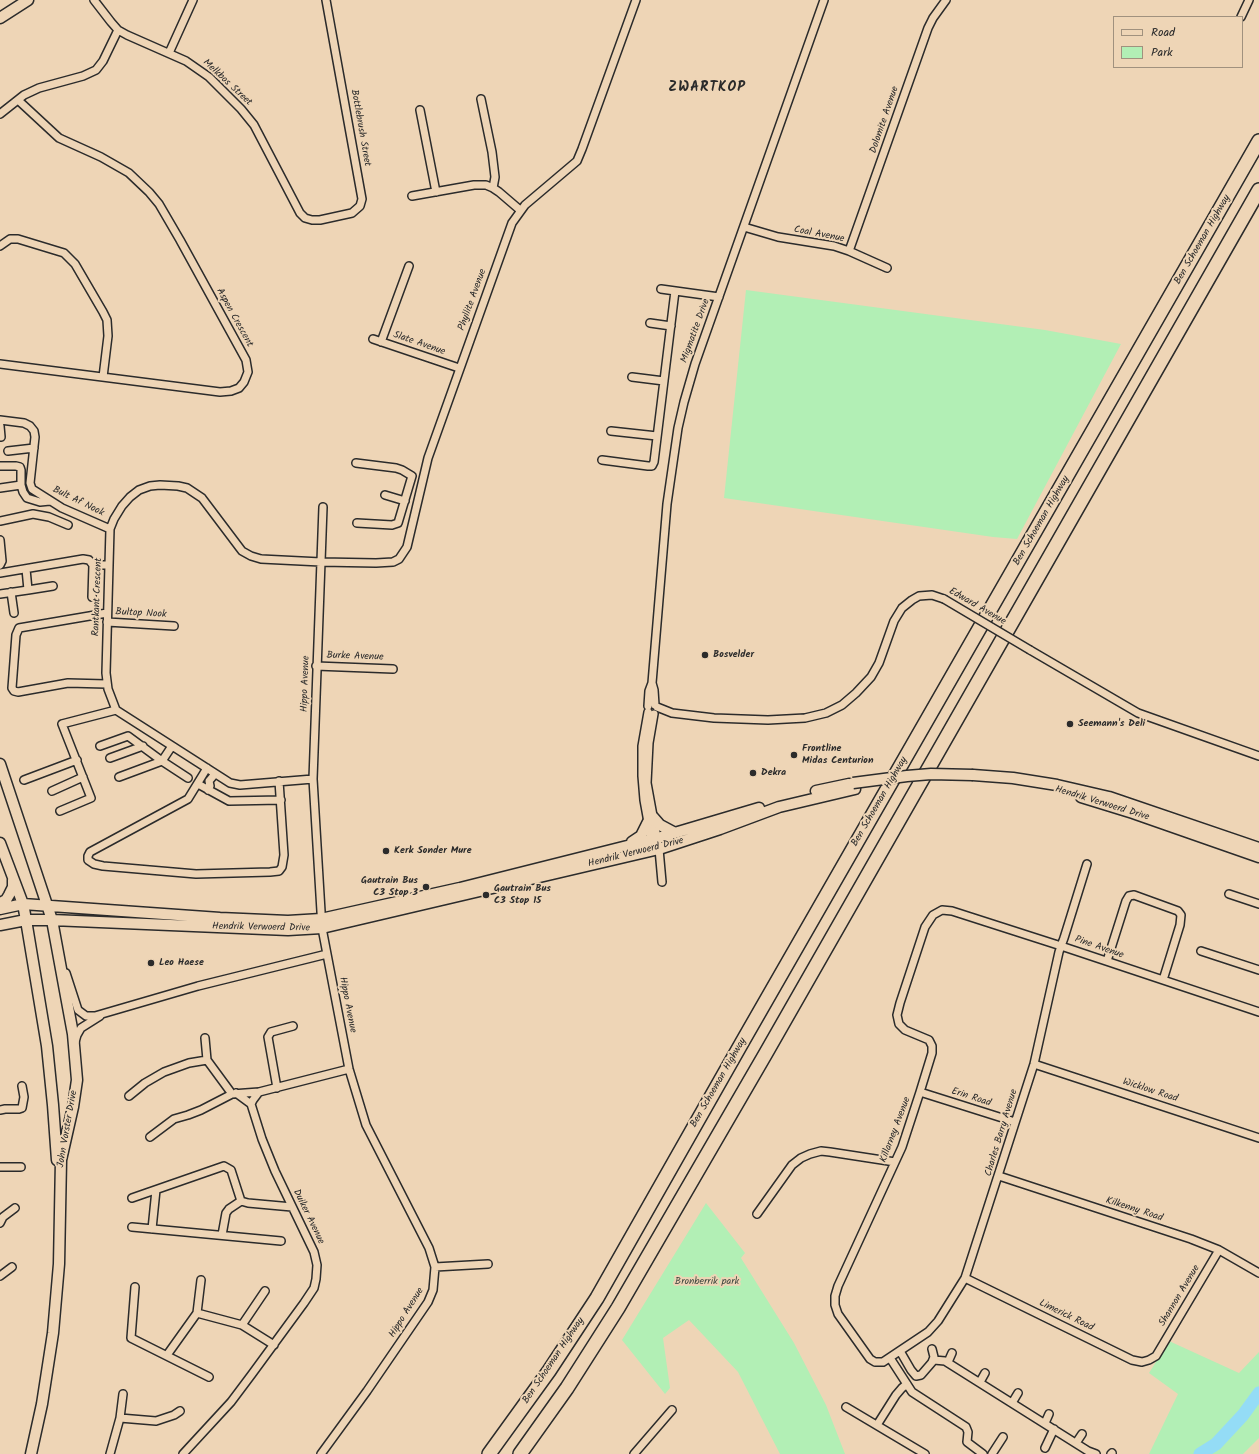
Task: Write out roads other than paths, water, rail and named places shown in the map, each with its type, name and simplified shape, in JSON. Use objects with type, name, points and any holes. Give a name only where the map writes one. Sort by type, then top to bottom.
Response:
[{"type":"highway","name":"Ben Schoeman Highway","points":[[489,1454],[549,1371],[597,1298],[1259,141]]},
{"type":"highway","points":[[520,1454],[567,1388],[618,1308],[766,1054],[1259,190]]},
{"type":"main road","points":[[0,18],[28,0]]},
{"type":"main road","name":"John Vorster Drive","points":[[0,764],[52,920],[75,1042],[76,1094],[61,1160],[59,1264],[53,1332],[42,1404],[31,1454]]},
{"type":"main road","name":"Hendrik Verwoerd Drive","points":[[0,909],[23,904],[322,924],[654,839],[814,792],[907,776],[1013,778],[1058,785],[1109,798],[1259,848]]},
{"type":"main road","name":"Hendrik Verwoerd Drive","points":[[974,777],[1069,792],[1259,857]]},
{"type":"main road","name":"Hendrik Verwoerd Drive","points":[[0,925],[26,920],[52,920],[281,930],[322,924],[656,849],[720,829],[779,807],[854,786]]},
{"type":"main road","points":[[625,846],[645,832],[650,819],[675,833]]},
{"type":"main road","name":"John Vorster Drive","points":[[0,843],[23,904],[26,920],[49,1060],[57,1159],[56,1264],[50,1332],[27,1454]]},
{"type":"main road","points":[[0,903],[6,900],[11,891],[13,880]]},
{"type":"street","name":"Melkbos Street","points":[[94,0],[110,22],[118,30],[186,61],[209,77],[246,114],[270,156],[296,208],[302,216],[308,219]]},
{"type":"street","points":[[169,53],[193,0]]},
{"type":"street","name":"Bottlebrush Street","points":[[308,219],[320,220],[352,213],[360,206],[362,199],[326,0]]},
{"type":"street","name":"Phyllite Avenue","points":[[321,562],[393,562],[399,558],[407,547],[428,458],[508,231],[520,210],[577,161],[636,0]]},
{"type":"street","name":"Migmatite Drive","points":[[662,882],[660,865],[650,819],[644,800],[642,746],[653,710],[649,691],[652,683],[667,504],[678,428],[695,364],[824,0]]},
{"type":"street","name":"Dolomite Avenue","points":[[850,251],[928,28],[933,18],[946,0]]},
{"type":"street","points":[[1241,16],[1249,0]]},
{"type":"street","points":[[0,114],[18,100],[39,88],[83,76],[96,70],[103,61],[118,30]]},
{"type":"street","points":[[481,99],[492,152],[495,177],[493,188]]},
{"type":"street","name":"Aspen Crescent","points":[[0,364],[226,392],[235,390],[244,382],[248,368],[246,360],[180,240],[159,204],[149,192],[129,173],[102,157],[59,138],[18,100]]},
{"type":"street","points":[[420,110],[436,192]]},
{"type":"street","points":[[412,196],[482,185],[493,188],[520,210]]},
{"type":"street","name":"Coal Avenue","points":[[744,227],[778,237],[834,246],[850,251],[887,268]]},
{"type":"street","points":[[0,246],[10,239],[18,239],[64,253],[75,264],[104,312],[107,320],[108,336],[103,376]]},
{"type":"street","points":[[381,342],[409,266]]},
{"type":"street","points":[[662,289],[719,297]]},
{"type":"street","points":[[602,460],[648,466],[652,466],[654,462],[675,291]]},
{"type":"street","points":[[650,323],[671,326]]},
{"type":"street","name":"Slate Avenue","points":[[373,339],[459,368]]},
{"type":"street","points":[[632,377],[664,381]]},
{"type":"street","points":[[0,420],[24,423],[30,426],[34,431],[34,448],[8,451]]},
{"type":"street","points":[[0,426],[1,437]]},
{"type":"street","points":[[611,431],[657,436]]},
{"type":"street","name":"Bult Af Nook","points":[[34,448],[30,484],[32,489],[53,503],[110,529]]},
{"type":"street","points":[[356,463],[400,469],[411,474],[405,501],[397,524],[357,523]]},
{"type":"street","points":[[0,466],[20,467],[21,485],[27,498],[40,502],[53,503],[49,517]]},
{"type":"street","points":[[410,480],[421,483]]},
{"type":"street","points":[[0,488],[21,485]]},
{"type":"street","name":"Rantkant Crescent","points":[[116,710],[106,684],[110,529],[122,506],[134,493],[150,486],[178,486],[187,488],[202,498],[242,551],[246,554],[261,559],[321,562]]},
{"type":"street","points":[[385,495],[405,501]]},
{"type":"street","name":"Hippo Avenue","points":[[321,1454],[367,1391],[428,1302],[433,1290],[435,1267],[429,1248],[370,1135],[349,1069],[322,924],[313,779],[323,507]]},
{"type":"street","points":[[0,521],[33,514],[49,517],[68,525]]},
{"type":"street","points":[[0,540],[2,561],[0,565]]},
{"type":"street","points":[[0,573],[84,559],[89,560],[93,565],[92,597]]},
{"type":"street","points":[[93,565],[109,565]]},
{"type":"street","points":[[26,569],[28,590]]},
{"type":"street","points":[[0,594],[53,586]]},
{"type":"street","points":[[11,592],[14,612]]},
{"type":"street","name":"Edward Avenue","points":[[653,710],[714,718],[768,720],[805,718],[826,713],[842,705],[856,694],[871,677],[879,664],[894,621],[902,608],[919,596],[932,595],[944,600],[1138,713],[1259,756]]},
{"type":"street","points":[[106,684],[68,683],[18,692],[14,691],[12,688],[16,635],[19,628],[107,613]]},
{"type":"street","name":"Bultop Nook","points":[[107,622],[174,626]]},
{"type":"street","name":"Burke Avenue","points":[[316,666],[393,669]]},
{"type":"street","points":[[60,811],[92,798],[62,724],[116,710],[230,783],[240,785],[313,779]]},
{"type":"street","points":[[100,746],[128,736],[188,778]]},
{"type":"street","points":[[110,758],[143,746]]},
{"type":"street","points":[[119,777],[162,761],[172,746]]},
{"type":"street","points":[[24,780],[77,760]]},
{"type":"street","points":[[207,768],[188,799],[90,852],[88,860],[94,864],[103,866],[196,874],[279,871],[282,867],[284,855],[279,781]]},
{"type":"street","points":[[208,790],[210,786],[209,781],[215,774]]},
{"type":"street","points":[[52,791],[84,777]]},
{"type":"street","points":[[198,784],[232,801],[281,800]]},
{"type":"street","name":"Charles Barry Avenue","points":[[870,1359],[875,1362],[881,1362],[890,1358],[928,1332],[934,1326],[965,1278],[1034,1064],[1061,946],[1087,864]]},
{"type":"street","points":[[1229,894],[1259,904]]},
{"type":"street","points":[[1107,961],[1126,901],[1129,896],[1134,895],[1180,913],[1180,925],[1162,980]]},
{"type":"street","name":"Pine Avenue","points":[[933,914],[942,910],[952,911],[1259,1012]]},
{"type":"street","name":"Killarney Avenue","points":[[870,1359],[838,1314],[834,1296],[895,1162],[932,1053],[932,1046],[929,1040],[901,1027],[897,1015],[925,927],[933,914]]},
{"type":"street","points":[[58,949],[78,1010],[86,1016],[104,1014],[198,986],[327,954]]},
{"type":"street","points":[[1201,951],[1259,970]]},
{"type":"street","points":[[75,1042],[76,1035],[81,1028],[104,1014]]},
{"type":"street","points":[[277,1088],[268,1037],[271,1032],[293,1026]]},
{"type":"street","points":[[205,1038],[207,1060],[234,1094],[251,1104],[254,1097],[259,1092]]},
{"type":"street","points":[[129,1096],[145,1083],[164,1072],[189,1063],[207,1060]]},
{"type":"street","name":"Wicklow Road","points":[[1034,1064],[1259,1138]]},
{"type":"street","points":[[150,1137],[174,1119],[195,1113],[234,1094],[259,1092],[349,1069]]},
{"type":"street","points":[[0,1110],[19,1110],[22,1108],[24,1097],[22,1086]]},
{"type":"street","name":"Erin Road","points":[[920,1092],[1015,1122]]},
{"type":"street","name":"Duiker Avenue","points":[[183,1454],[231,1402],[304,1303],[314,1288],[316,1279],[317,1265],[314,1252],[272,1164],[251,1104]]},
{"type":"street","points":[[758,1214],[792,1165],[801,1158],[810,1154],[821,1151],[895,1162]]},
{"type":"street","points":[[132,1198],[224,1166],[231,1170],[241,1201]]},
{"type":"street","points":[[0,1167],[21,1167]]},
{"type":"street","name":"Kilkenny Road","points":[[999,1176],[1183,1236],[1219,1250],[1259,1273]]},
{"type":"street","points":[[152,1229],[156,1190]]},
{"type":"street","points":[[222,1235],[226,1213],[229,1209],[241,1201],[292,1207]]},
{"type":"street","points":[[0,1222],[15,1208]]},
{"type":"street","points":[[132,1227],[281,1241]]},
{"type":"street","name":"Shannon Avenue","points":[[1157,1353],[1219,1250]]},
{"type":"street","points":[[435,1267],[488,1264]]},
{"type":"street","points":[[0,1276],[12,1267]]},
{"type":"street","name":"Limerick Road","points":[[965,1278],[1132,1360],[1146,1362],[1153,1358],[1157,1353]]},
{"type":"street","points":[[167,1355],[197,1313],[201,1280]]},
{"type":"street","points":[[135,1287],[131,1337],[209,1377]]},
{"type":"street","points":[[242,1325],[265,1291]]},
{"type":"street","points":[[197,1313],[242,1325],[274,1345]]},
{"type":"street","points":[[932,1349],[934,1357],[932,1362]]},
{"type":"street","points":[[900,1351],[911,1370],[916,1376],[919,1376]]},
{"type":"street","points":[[948,1362],[952,1354]]},
{"type":"street","points":[[890,1358],[910,1384],[912,1392],[966,1427],[968,1432],[967,1442],[983,1454]]},
{"type":"street","points":[[876,1425],[902,1388],[910,1384],[932,1362],[938,1359],[948,1362],[953,1370],[980,1382],[986,1390],[1012,1403],[1018,1410],[1049,1428],[1060,1437],[1076,1443],[1092,1453]]},
{"type":"street","points":[[980,1382],[985,1373]]},
{"type":"street","points":[[1012,1403],[1018,1393]]},
{"type":"street","points":[[110,1454],[120,1418],[123,1394]]},
{"type":"street","points":[[846,1407],[925,1454]]},
{"type":"street","points":[[120,1418],[156,1421],[174,1415],[180,1410]]},
{"type":"street","points":[[634,1454],[672,1410]]},
{"type":"street","points":[[1044,1448],[1049,1428],[1050,1414]]},
{"type":"street","points":[[1076,1443],[1082,1434]]},
{"type":"street","points":[[992,1454],[1003,1437]]},
{"type":"waterway","points":[[1200,1454],[1216,1444],[1243,1415],[1259,1393]]},
{"type":"place","name":"Bosvelder","points":[[705,655]]},
{"type":"place","name":"Seemann's Deli","points":[[1070,724]]},
{"type":"place","name":"Frontline Midas Centurion","points":[[794,755]]},
{"type":"place","name":"Dekra","points":[[753,773]]},
{"type":"place","name":"Kerk Sonder Mure","points":[[386,851]]},
{"type":"place","name":"Gautrain Bus C3 Stop 3","points":[[426,887]]},
{"type":"place","name":"Gautrain Bus C3 Stop 15","points":[[486,895]]},
{"type":"place","name":"Leo Haese","points":[[151,963]]},
{"type":"district","name":"ZWARTKOP","points":[[707,89]]},
{"type":"park label","name":"Bronberrik park","points":[[707,1282]]}]
